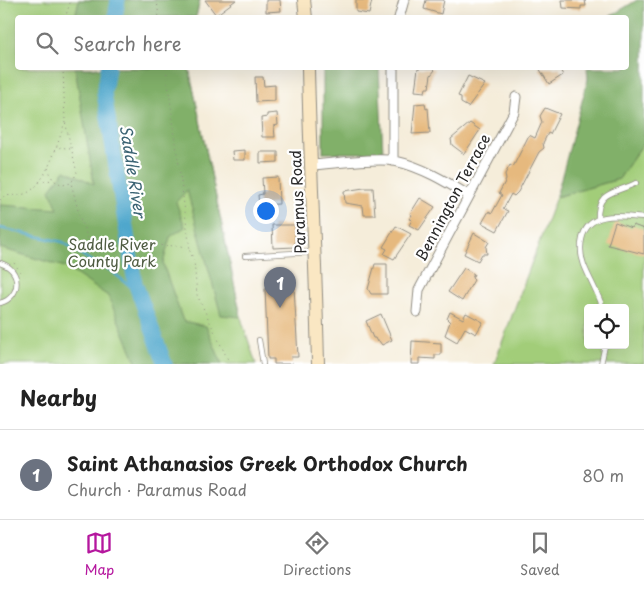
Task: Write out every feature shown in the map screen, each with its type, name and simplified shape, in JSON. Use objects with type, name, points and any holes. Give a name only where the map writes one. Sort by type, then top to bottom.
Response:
[{"type":"main road","points":[[304,0],[306,15]]},
{"type":"main road","name":"Paramus Road","points":[[308,70],[310,165],[316,251],[318,364]]},
{"type":"street","points":[[400,15],[404,0]]},
{"type":"street","points":[[392,161],[393,70]]},
{"type":"street","name":"Bennington Terrace","points":[[417,312],[419,290],[468,195],[514,112],[516,97]]},
{"type":"street","points":[[310,165],[392,161],[412,166],[436,176],[468,195]]},
{"type":"lane","points":[[598,219],[601,200],[608,193],[624,189],[636,183]]},
{"type":"lane","points":[[602,304],[584,264],[580,247],[584,231],[598,219],[618,216],[644,218]]},
{"type":"lane","points":[[245,256],[316,251]]},
{"type":"lane","points":[[0,263],[6,264],[15,273],[17,286],[11,298],[0,303]]},
{"type":"lane","points":[[259,340],[264,364]]},
{"type":"lane","points":[[601,364],[604,349]]},
{"type":"path","points":[[66,15],[71,0]]},
{"type":"path","points":[[157,0],[159,15]]},
{"type":"path","points":[[63,70],[65,121],[77,173],[71,183],[80,218],[88,239],[111,244],[181,246],[190,251]]},
{"type":"path","points":[[166,70],[190,251],[194,261],[197,295],[230,364]]},
{"type":"path","points":[[0,200],[4,196],[26,194],[39,182],[55,150],[65,121]]},
{"type":"path","points":[[55,150],[61,147],[71,150]]},
{"type":"path","points":[[47,167],[53,180],[62,185],[71,183]]},
{"type":"path","points":[[39,182],[53,180]]},
{"type":"green space","name":"Saddle River County Park","points":[[0,0],[200,0],[196,15],[15,15],[15,70],[189,70],[242,321],[256,364],[0,364]]},
{"type":"green space","points":[[79,0],[200,0],[196,15],[75,15]]},
{"type":"green space","points":[[637,0],[644,0],[644,142],[619,179],[556,197],[588,79],[587,70],[629,70],[629,15],[612,15]]},
{"type":"green space","points":[[75,70],[189,70],[241,317],[221,315],[187,190],[176,202],[185,227],[170,237],[163,264],[183,321],[206,326],[222,364],[137,364],[108,296],[65,267],[0,248],[0,205],[58,209],[50,190],[65,170],[94,184]]},
{"type":"green space","points":[[323,70],[379,70],[383,153],[323,153]]},
{"type":"green space","points":[[644,142],[644,364],[494,364],[556,197],[619,179]]},
{"type":"building","points":[[205,0],[236,0],[216,15]]},
{"type":"building","points":[[266,0],[280,0],[281,11],[266,12]]},
{"type":"building","points":[[356,0],[372,0],[369,14],[356,12]]},
{"type":"building","points":[[426,0],[444,0],[441,14],[424,9]]},
{"type":"building","points":[[562,0],[585,0],[586,6],[581,6],[581,9],[563,8]]},
{"type":"building","points":[[418,70],[435,70],[431,75],[429,88],[426,88],[425,92],[415,91]]},
{"type":"building","points":[[540,70],[560,70],[563,75],[549,84]]},
{"type":"building","points":[[468,76],[485,84],[468,107],[461,103],[461,97],[458,96]]},
{"type":"building","points":[[255,77],[263,77],[264,86],[275,85],[275,101],[256,102]]},
{"type":"building","points":[[425,103],[426,109],[428,108],[430,133],[412,134],[415,104]]},
{"type":"building","points":[[545,108],[560,114],[543,143],[544,148],[539,152],[518,192],[514,196],[511,194],[503,209],[508,211],[497,231],[482,223],[489,211],[492,213],[502,195],[499,193],[506,180],[505,174],[510,165],[513,167],[529,135],[535,138],[542,122],[540,116]]},
{"type":"building","points":[[277,113],[278,125],[274,126],[275,137],[262,137],[261,118],[267,117],[267,114]]},
{"type":"building","points":[[470,123],[480,130],[464,154],[452,145],[451,139]]},
{"type":"building","points":[[245,150],[245,160],[233,160],[232,151]]},
{"type":"building","points":[[260,152],[278,152],[278,162],[260,163]]},
{"type":"building","points":[[278,177],[279,204],[259,205],[258,195],[263,194],[262,178]]},
{"type":"building","points":[[373,188],[375,215],[364,215],[363,206],[345,203],[344,191]]},
{"type":"building","points":[[420,198],[435,207],[419,230],[409,225],[412,220],[409,219]]},
{"type":"building","points":[[615,222],[631,228],[633,225],[644,229],[644,254],[608,245]]},
{"type":"building","points":[[272,225],[295,225],[295,247],[273,248]]},
{"type":"building","points":[[396,226],[411,234],[394,259],[384,254],[387,249],[383,247]]},
{"type":"building","points":[[474,233],[489,242],[486,247],[487,254],[482,254],[478,261],[464,254]]},
{"type":"building","points":[[375,264],[387,264],[387,294],[371,294],[368,289]]},
{"type":"building","points":[[464,268],[474,274],[472,278],[474,280],[462,301],[448,292]]},
{"type":"building","points":[[294,287],[298,357],[291,357],[292,364],[274,364],[274,359],[268,359],[265,289]]},
{"type":"building","points":[[450,312],[463,319],[466,313],[483,322],[476,334],[465,328],[457,342],[445,335],[450,322],[447,319]]},
{"type":"building","points":[[381,314],[392,340],[382,345],[373,338],[366,321]]},
{"type":"building","points":[[412,341],[441,343],[441,355],[435,355],[435,359],[419,358],[419,364],[411,364]]},
{"type":"waterway","name":"Saddle River","points":[[116,15],[118,0]]},
{"type":"waterway","name":"Saddle River","points":[[108,70],[104,93],[135,283],[165,364]]},
{"type":"waterway","points":[[0,228],[63,242],[91,261],[110,270],[139,293]]},
{"type":"place","name":"Saint Athanasios Greek Orthodox Church","points":[[280,308]]}]
